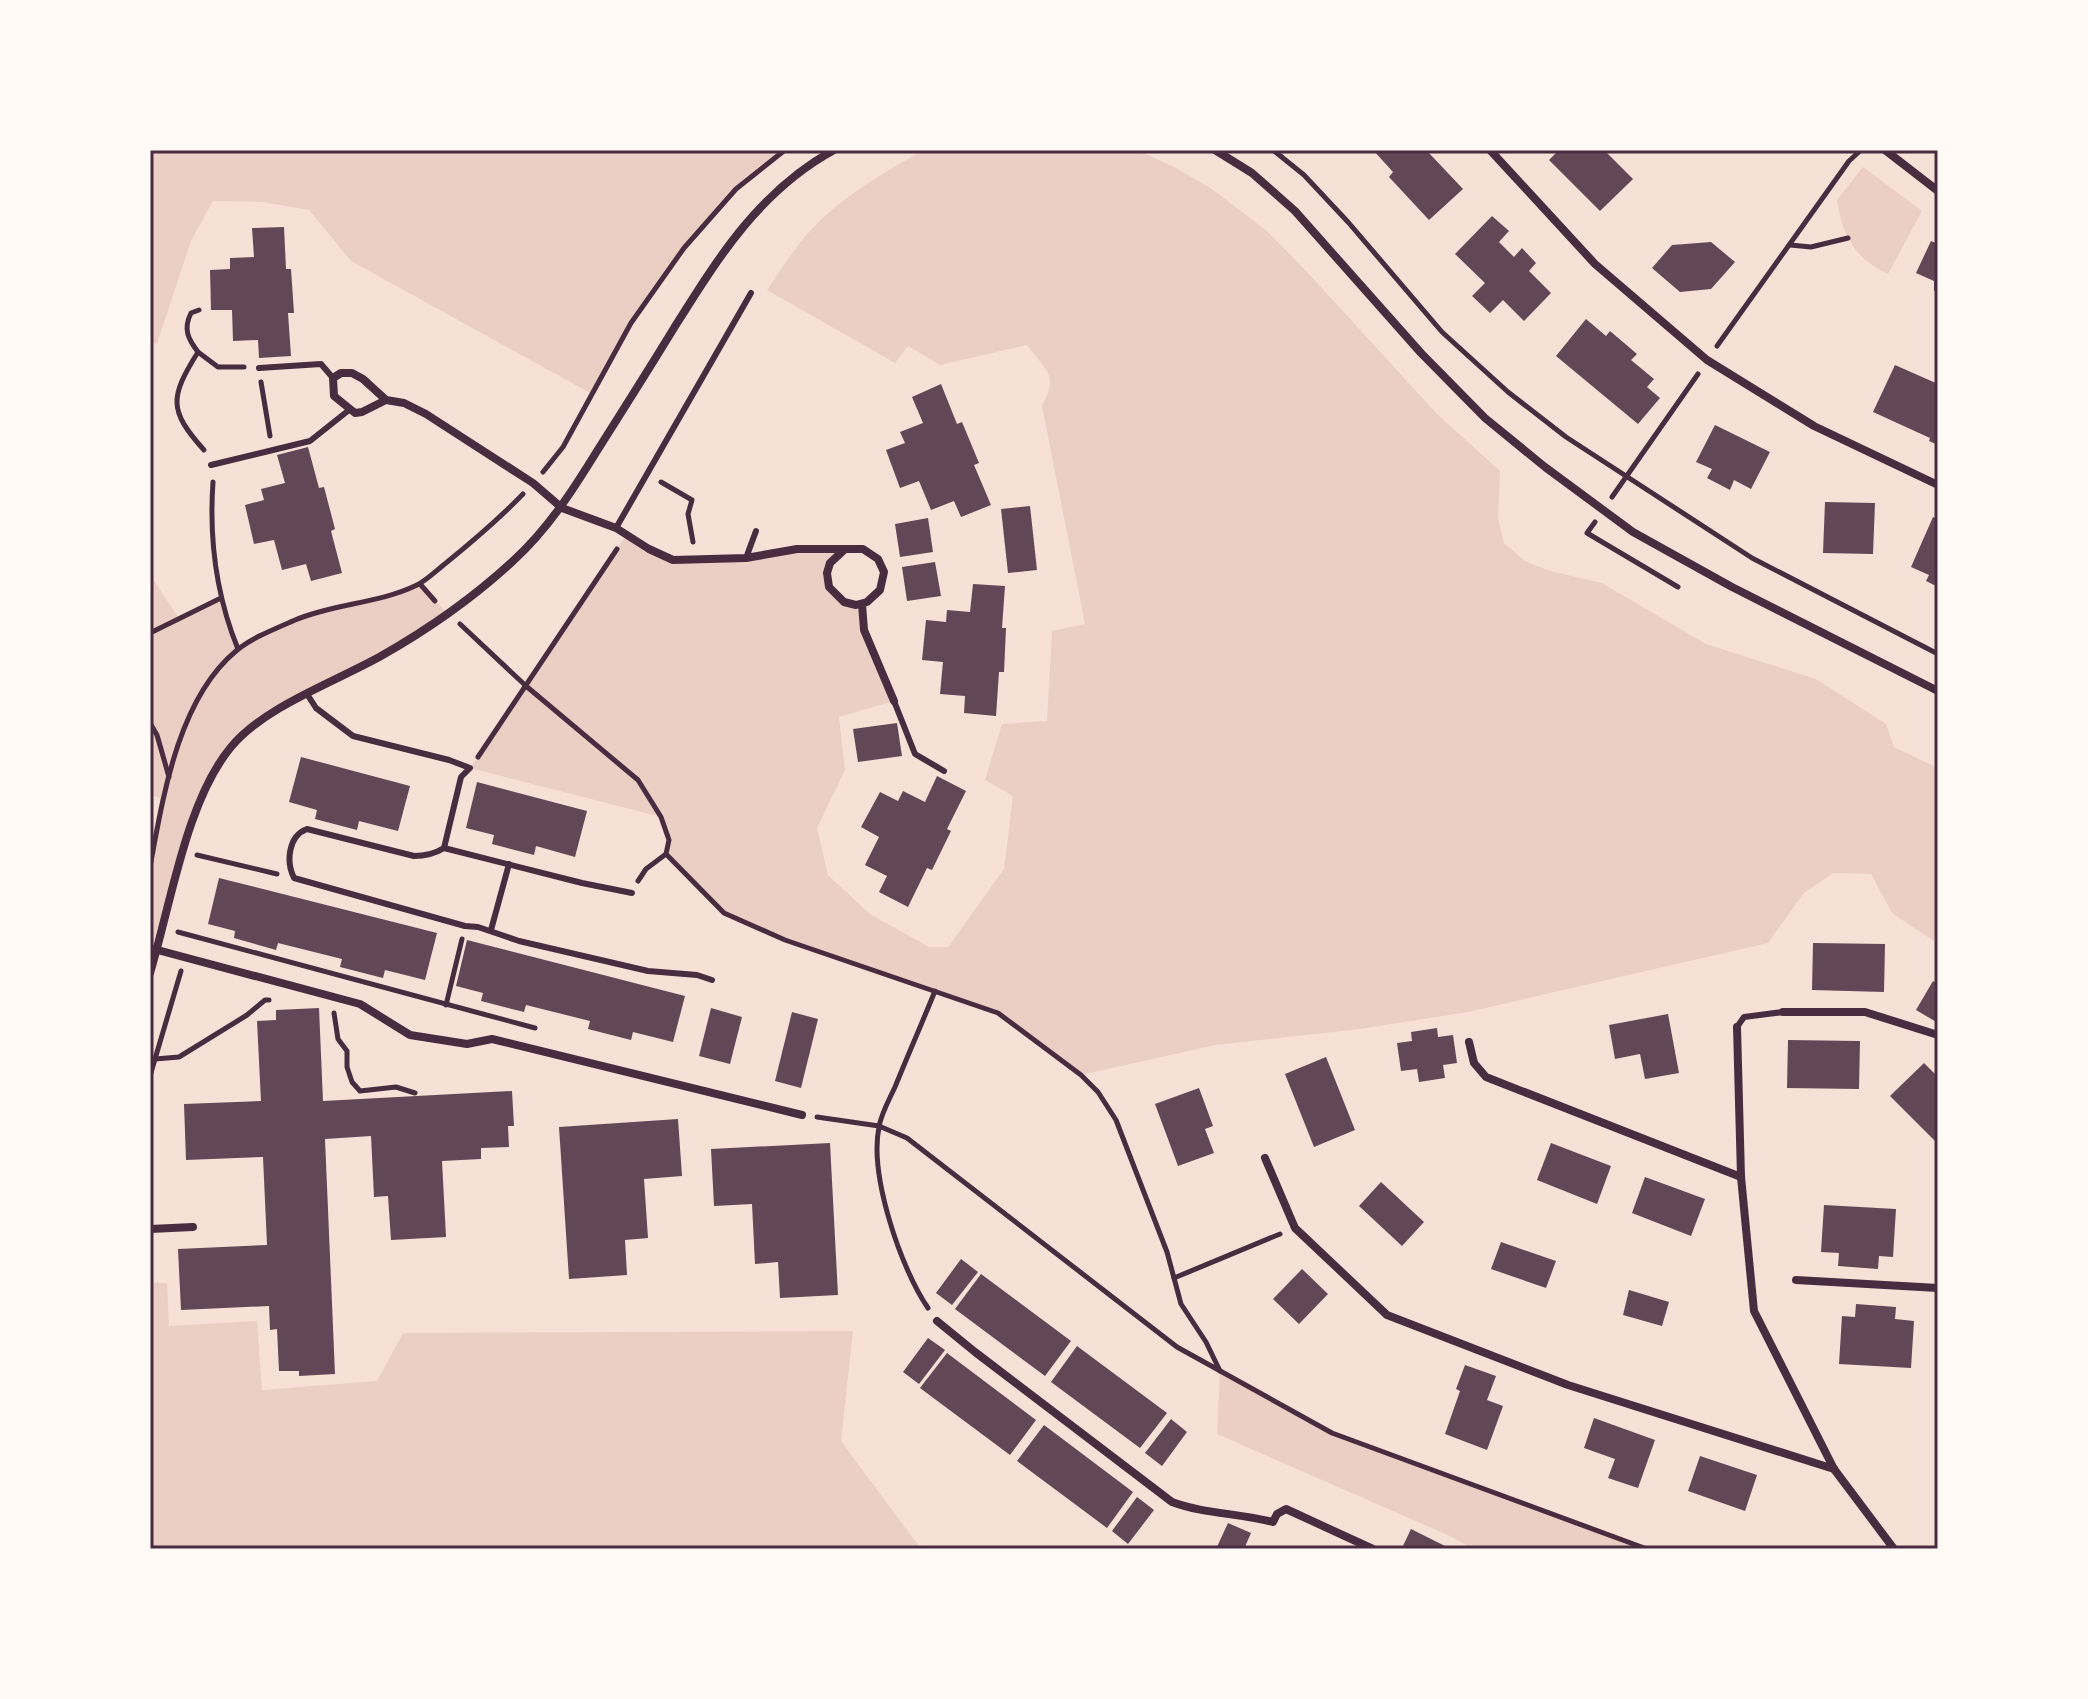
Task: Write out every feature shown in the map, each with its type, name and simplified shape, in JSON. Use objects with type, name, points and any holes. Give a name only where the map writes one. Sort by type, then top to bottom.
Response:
[{"type":"street","points":[[150,973],[154,949],[202,793],[233,745],[246,731],[307,694],[381,656],[447,613],[514,561],[562,508],[721,255],[757,209],[806,165],[834,150]]},
{"type":"street","points":[[1215,150],[1252,173],[1295,211],[1421,353],[1485,418],[1545,467],[1633,532],[1732,587],[1938,691]]},
{"type":"street","points":[[1490,150],[1595,264],[1707,360],[1814,426],[1938,485]]},
{"type":"street","points":[[1885,150],[1938,191]]},
{"type":"street","points":[[386,400],[362,412],[349,410],[334,396],[333,378],[341,373],[352,373],[386,400],[404,403],[426,414],[533,483],[562,508],[616,528],[673,560],[746,558],[797,549],[863,549],[882,565],[884,581],[872,599],[862,604],[844,602],[829,587],[828,568],[835,556],[844,550]]},
{"type":"street","points":[[862,604],[864,630],[894,701]]},
{"type":"street","points":[[154,949],[360,1004],[410,1035],[467,1044],[492,1039],[802,1115]]},
{"type":"street","points":[[1783,1012],[1865,1012],[1938,1035]]},
{"type":"street","points":[[1737,1027],[1741,1177],[1754,1311],[1834,1469],[1894,1549]]},
{"type":"street","points":[[1469,1042],[1474,1063],[1486,1077],[1741,1177]]},
{"type":"street","points":[[1265,1158],[1295,1228],[1387,1315],[1568,1385],[1834,1469]]},
{"type":"street","points":[[150,1229],[193,1227]]},
{"type":"street","points":[[1796,1280],[1938,1288]]},
{"type":"street","points":[[937,1321],[1172,1502],[1194,1510],[1273,1522],[1277,1514],[1286,1509],[1373,1549]]},
{"type":"lane","points":[[616,528],[751,293]]},
{"type":"lane","points":[[259,368],[321,364],[333,378]]},
{"type":"lane","points":[[211,465],[310,441],[349,410]]},
{"type":"lane","points":[[746,558],[756,531]]},
{"type":"lane","points":[[307,694],[316,708],[353,736],[470,768],[461,777],[444,848]]},
{"type":"lane","points":[[894,701],[915,754],[944,771]]},
{"type":"lane","points":[[632,893],[444,848],[424,856],[414,856],[307,829],[294,839],[289,855],[294,878],[465,926],[491,930],[519,941],[648,971],[697,975],[712,980]]},
{"type":"lane","points":[[491,930],[509,864]]},
{"type":"lane","points":[[1737,1027],[1744,1017],[1783,1012]]},
{"type":"path","points":[[150,867],[169,778],[195,703],[216,671],[238,649],[296,619],[342,606],[371,602],[420,584],[506,512],[563,447],[631,323],[684,248],[736,189],[785,150]]},
{"type":"path","points":[[1273,150],[1304,175],[1348,222],[1442,332],[1508,392],[1566,437],[1752,558],[1938,654]]},
{"type":"path","points":[[1625,478],[1849,161],[1861,150]]},
{"type":"path","points":[[1789,245],[1811,247],[1848,238]]},
{"type":"path","points":[[199,310],[191,313],[185,323],[189,340],[198,352],[218,367],[259,368],[272,450]]},
{"type":"path","points":[[198,352],[177,388],[180,420],[210,458],[213,474],[210,525],[224,615],[238,649]]},
{"type":"path","points":[[647,474],[692,500],[688,514],[697,559]]},
{"type":"path","points":[[470,768],[626,535]]},
{"type":"path","points":[[150,633],[221,598]]},
{"type":"path","points":[[447,613],[526,686],[638,780],[661,817],[669,840],[666,854],[646,869],[632,893]]},
{"type":"path","points":[[150,723],[157,735],[169,778]]},
{"type":"path","points":[[184,852],[294,878]]},
{"type":"path","points":[[666,854],[724,913],[785,940],[998,1013],[1081,1075],[1098,1092],[1116,1120],[1167,1252],[1181,1304],[1206,1342],[1220,1371]]},
{"type":"path","points":[[446,1005],[465,926]]},
{"type":"path","points":[[191,936],[548,1031]]},
{"type":"path","points":[[150,1076],[185,958]]},
{"type":"path","points":[[935,991],[879,1126],[877,1157],[883,1197],[914,1289],[937,1321]]},
{"type":"path","points":[[155,1059],[179,1057],[247,1015],[265,1000],[279,1000]]},
{"type":"path","points":[[328,1007],[335,1015],[338,1039],[347,1051],[347,1067],[352,1082],[360,1091],[396,1087],[415,1093]]},
{"type":"path","points":[[802,1115],[879,1126],[907,1138],[1177,1347],[1332,1433],[1647,1549]]},
{"type":"path","points":[[1174,1278],[1295,1228]]},
{"type":"shaded area","points":[[150,150],[785,150],[737,188],[675,259],[639,312],[592,394],[351,261],[309,210],[263,202],[213,201],[191,241],[157,344],[150,342]]},
{"type":"shaded area","points":[[924,150],[1137,150],[1212,189],[1267,231],[1437,414],[1500,471],[1498,518],[1504,543],[1525,561],[1550,571],[1602,583],[1706,644],[1816,679],[1886,724],[1894,747],[1938,768],[1938,944],[1892,913],[1871,874],[1833,873],[1804,893],[1768,943],[1468,1012],[1360,1029],[1215,1045],[1081,1075],[998,1013],[785,940],[724,913],[666,854],[669,840],[661,817],[470,768],[626,535],[673,560],[746,558],[797,549],[844,550],[827,573],[838,598],[862,604],[864,630],[894,701],[839,717],[845,770],[817,828],[828,875],[870,914],[929,947],[948,947],[1004,869],[1013,796],[985,780],[1002,724],[1047,721],[1052,631],[1085,624],[1042,406],[1050,379],[1045,367],[1027,345],[940,365],[908,346],[895,363],[767,290],[799,244],[826,215],[873,180]]},
{"type":"shaded area","points":[[1863,167],[1922,211],[1888,274],[1859,253],[1847,235],[1839,213],[1837,200]]},
{"type":"shaded area","points":[[150,575],[179,618],[221,598],[238,649],[296,619],[371,602],[420,584],[447,613],[246,731],[202,793],[157,950],[150,948],[150,867],[162,799],[150,794]]},
{"type":"shaded area","points":[[150,1283],[167,1283],[169,1326],[257,1321],[262,1390],[377,1381],[403,1333],[853,1331],[841,1441],[921,1549],[150,1549]]},
{"type":"shaded area","points":[[1220,1371],[1332,1433],[1647,1549],[1473,1549],[1450,1536],[1217,1434]]},
{"type":"building","points":[[1373,150],[1432,150],[1429,153],[1463,189],[1429,220],[1389,177],[1393,172]]},
{"type":"building","points":[[1559,150],[1604,150],[1633,179],[1600,211],[1549,160]]},
{"type":"building","points":[[1492,216],[1509,231],[1499,242],[1514,257],[1522,248],[1536,263],[1529,271],[1551,293],[1524,321],[1503,300],[1490,313],[1472,296],[1485,283],[1455,254]]},
{"type":"building","points":[[284,227],[286,269],[291,269],[294,313],[288,313],[291,356],[259,358],[258,340],[233,341],[232,310],[211,310],[210,270],[230,269],[230,258],[254,257],[252,228]]},
{"type":"building","points":[[1931,241],[1938,244],[1938,295],[1934,290],[1934,281],[1916,273]]},
{"type":"building","points":[[1711,242],[1735,262],[1711,289],[1680,292],[1652,268],[1672,245]]},
{"type":"building","points":[[1586,319],[1606,336],[1610,331],[1637,354],[1631,360],[1654,379],[1647,387],[1660,398],[1638,424],[1556,356]]},
{"type":"building","points":[[1895,365],[1938,384],[1938,445],[1929,441],[1930,438],[1873,412]]},
{"type":"building","points":[[941,384],[957,424],[962,422],[979,463],[974,465],[991,505],[961,517],[954,501],[931,510],[919,481],[900,488],[886,450],[905,443],[900,432],[923,423],[912,397]]},
{"type":"building","points":[[1715,425],[1770,452],[1751,489],[1734,480],[1730,490],[1707,478],[1712,469],[1696,462]]},
{"type":"building","points":[[308,447],[319,488],[324,487],[342,573],[311,581],[306,564],[282,570],[274,540],[254,544],[245,505],[264,500],[261,489],[285,483],[277,455]]},
{"type":"building","points":[[1825,502],[1875,503],[1873,554],[1823,553]]},
{"type":"building","points":[[1030,506],[1037,570],[1008,573],[1001,509]]},
{"type":"building","points":[[1933,517],[1938,519],[1938,587],[1926,581],[1929,575],[1911,567]]},
{"type":"building","points":[[928,518],[933,552],[900,557],[895,524]]},
{"type":"building","points":[[935,562],[941,596],[907,601],[902,567]]},
{"type":"building","points":[[973,584],[1005,586],[1002,628],[1006,628],[1004,672],[999,672],[996,716],[964,713],[965,696],[940,694],[943,662],[922,660],[926,620],[946,622],[947,610],[970,612]]},
{"type":"building","points":[[897,723],[902,756],[858,762],[853,729]]},
{"type":"building","points":[[301,757],[410,786],[398,831],[359,821],[357,830],[315,819],[317,810],[289,802]]},
{"type":"building","points":[[937,776],[966,791],[947,829],[951,831],[932,870],[927,868],[908,907],[879,892],[887,876],[865,865],[879,837],[861,827],[880,792],[898,801],[903,791],[925,802]]},
{"type":"building","points":[[477,782],[587,811],[575,857],[536,846],[534,855],[492,844],[494,835],[466,828]]},
{"type":"building","points":[[219,878],[437,933],[425,980],[385,970],[383,978],[340,967],[342,959],[278,943],[276,950],[234,938],[235,931],[208,924]]},
{"type":"building","points":[[467,940],[685,996],[673,1042],[633,1032],[631,1040],[588,1029],[590,1021],[526,1005],[524,1012],[481,1001],[483,993],[456,986]]},
{"type":"building","points":[[1813,943],[1885,944],[1884,992],[1812,990]]},
{"type":"building","points":[[1933,981],[1938,984],[1938,1023],[1916,1010]]},
{"type":"building","points":[[319,1008],[323,1101],[512,1091],[514,1126],[508,1126],[509,1147],[481,1148],[481,1159],[442,1161],[446,1237],[391,1240],[388,1196],[374,1197],[371,1136],[325,1139],[335,1374],[299,1376],[299,1371],[279,1371],[277,1329],[270,1330],[269,1306],[181,1310],[178,1249],[267,1245],[263,1157],[186,1160],[184,1104],[261,1101],[257,1021],[276,1020],[276,1010]]},
{"type":"building","points":[[711,1008],[742,1017],[730,1064],[699,1056]]},
{"type":"building","points":[[792,1012],[818,1019],[801,1088],[775,1081]]},
{"type":"building","points":[[1668,1014],[1679,1073],[1645,1079],[1640,1054],[1615,1059],[1609,1025]]},
{"type":"building","points":[[1437,1028],[1438,1037],[1453,1035],[1457,1063],[1443,1065],[1445,1078],[1419,1082],[1417,1069],[1401,1071],[1397,1043],[1412,1041],[1411,1032]]},
{"type":"building","points":[[1788,1040],[1860,1041],[1859,1089],[1787,1088]]},
{"type":"building","points":[[1326,1057],[1355,1130],[1314,1147],[1285,1074]]},
{"type":"building","points":[[1924,1063],[1938,1077],[1938,1144],[1890,1096]]},
{"type":"building","points":[[1199,1088],[1213,1126],[1205,1129],[1214,1153],[1178,1166],[1155,1104]]},
{"type":"building","points":[[678,1119],[682,1176],[644,1179],[648,1238],[625,1240],[627,1275],[569,1279],[559,1127]]},
{"type":"building","points":[[830,1143],[838,1295],[780,1298],[778,1262],[755,1264],[752,1204],[714,1206],[711,1149]]},
{"type":"building","points":[[1551,1143],[1611,1166],[1597,1204],[1537,1180]]},
{"type":"building","points":[[1645,1177],[1705,1199],[1691,1236],[1632,1213]]},
{"type":"building","points":[[1381,1182],[1424,1222],[1402,1246],[1359,1206]]},
{"type":"building","points":[[1824,1205],[1896,1209],[1893,1257],[1879,1256],[1878,1269],[1838,1266],[1839,1253],[1821,1252]]},
{"type":"building","points":[[1501,1242],[1556,1261],[1546,1288],[1491,1269]]},
{"type":"building","points":[[961,1259],[978,1272],[952,1305],[936,1293]]},
{"type":"building","points":[[1302,1269],[1328,1294],[1299,1324],[1273,1299]]},
{"type":"building","points":[[981,1274],[1071,1341],[1045,1376],[955,1309]]},
{"type":"building","points":[[1629,1290],[1669,1302],[1662,1326],[1623,1315]]},
{"type":"building","points":[[1856,1304],[1896,1307],[1895,1319],[1914,1321],[1911,1368],[1839,1364],[1842,1316],[1855,1317]]},
{"type":"building","points":[[928,1338],[945,1350],[919,1384],[903,1372]]},
{"type":"building","points":[[1077,1346],[1167,1413],[1140,1448],[1051,1382]]},
{"type":"building","points":[[947,1353],[1036,1420],[1010,1455],[920,1388]]},
{"type":"building","points":[[1465,1365],[1496,1376],[1487,1400],[1503,1406],[1487,1450],[1445,1434],[1460,1391],[1456,1389]]},
{"type":"building","points":[[1594,1418],[1655,1440],[1638,1488],[1608,1478],[1615,1459],[1584,1448]]},
{"type":"building","points":[[1171,1419],[1187,1432],[1162,1466],[1145,1453]]},
{"type":"building","points":[[1044,1425],[1133,1492],[1107,1528],[1017,1461]]},
{"type":"building","points":[[1700,1456],[1757,1475],[1745,1511],[1688,1491]]},
{"type":"building","points":[[1137,1497],[1154,1510],[1128,1544],[1112,1531]]},
{"type":"building","points":[[1228,1523],[1251,1533],[1244,1549],[1216,1549]]},
{"type":"building","points":[[1411,1529],[1451,1549],[1402,1548]]}]
